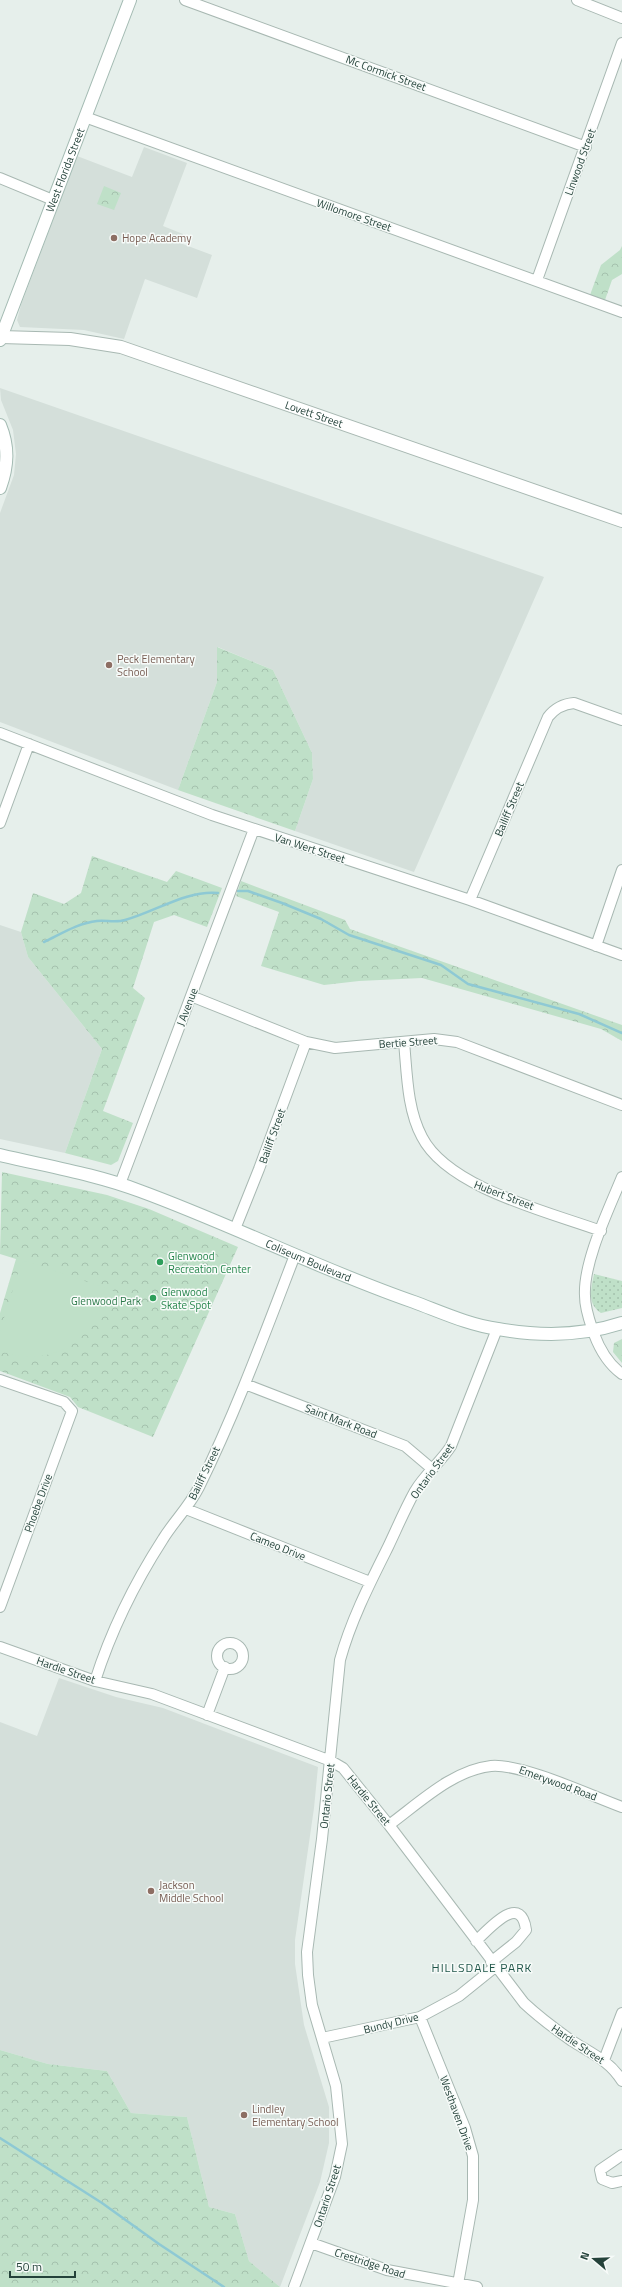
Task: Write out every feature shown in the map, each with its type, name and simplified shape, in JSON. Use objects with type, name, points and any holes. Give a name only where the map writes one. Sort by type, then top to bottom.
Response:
[{"type":"main road","name":"West Florida Street","points":[[0,338],[130,0]]},
{"type":"main road","name":"Lovett Street","points":[[0,338],[70,339],[121,347],[622,521]]},
{"type":"main road","points":[[0,425],[8,454],[0,488]]},
{"type":"main road","name":"Coliseum Boulevard","points":[[0,1155],[120,1184],[235,1229],[380,1290],[467,1321],[497,1329],[550,1333],[592,1329],[622,1323]]},
{"type":"street","name":"Mc Cormick Street","points":[[185,0],[586,147]]},
{"type":"street","points":[[577,0],[622,18]]},
{"type":"street","name":"Linwood Street","points":[[537,280],[586,147],[622,43]]},
{"type":"street","name":"Willomore Street","points":[[85,118],[164,144],[257,181],[537,280],[622,312]]},
{"type":"street","points":[[0,178],[53,200]]},
{"type":"street","name":"Bailiff Street","points":[[470,900],[548,717],[560,707],[574,703],[622,720]]},
{"type":"street","name":"Van Wert Street","points":[[0,733],[254,829],[470,900],[622,955]]},
{"type":"street","points":[[0,823],[29,744]]},
{"type":"street","name":"J Avenue","points":[[120,1184],[254,829]]},
{"type":"street","points":[[596,946],[622,870]]},
{"type":"street","name":"Bertie Street","points":[[191,996],[306,1042],[335,1048],[434,1039],[457,1042],[622,1105]]},
{"type":"street","name":"Bailiff Street","points":[[235,1229],[260,1169],[306,1042]]},
{"type":"street","name":"Hubert Street","points":[[404,1042],[414,1118],[422,1138],[455,1174],[481,1188],[601,1231]]},
{"type":"street","points":[[622,1177],[601,1231],[586,1281],[586,1311],[592,1329],[600,1349],[609,1362],[622,1374]]},
{"type":"street","name":"Bailiff Street","points":[[95,1681],[107,1646],[122,1613],[163,1539],[186,1510],[198,1488],[245,1384],[296,1255]]},
{"type":"street","name":"Ontario Street","points":[[294,2287],[335,2177],[342,2144],[336,2086],[311,1999],[307,1952],[331,1761],[340,1660],[344,1643],[370,1582],[415,1491],[431,1468],[445,1456],[451,1446],[497,1329]]},
{"type":"street","name":"Phoebe Drive","points":[[0,1380],[64,1402],[72,1411],[0,1607]]},
{"type":"street","name":"Saint Mark Road","points":[[245,1384],[405,1446],[431,1468]]},
{"type":"street","name":"Cameo Drive","points":[[186,1510],[370,1582]]},
{"type":"street","name":"Hardie Street","points":[[0,1647],[95,1681],[152,1694],[331,1761],[343,1768],[389,1825],[493,1965],[524,2003],[548,2024],[604,2060],[616,2072],[622,2081]]},
{"type":"street","points":[[207,1715],[225,1668]]},
{"type":"street","name":"Emerywood Road","points":[[389,1825],[445,1784],[469,1772],[491,1766],[515,1768],[622,1807]]},
{"type":"street","name":"Bundy Drive","points":[[322,2038],[420,2017],[459,1996],[516,1942],[526,1930],[525,1921],[519,1915],[512,1913],[505,1914],[476,1942]]},
{"type":"street","points":[[604,2060],[622,2013]]},
{"type":"street","name":"Westhaven Drive","points":[[420,2017],[465,2128],[473,2156],[473,2200],[458,2284]]},
{"type":"street","points":[[622,2155],[600,2170],[602,2179],[612,2183],[622,2181]]},
{"type":"street","name":"Crestridge Road","points":[[311,2243],[387,2270],[477,2287]]},
{"type":"shaded area","name":"Hope Academy","points":[[144,147],[187,163],[163,226],[183,234],[180,243],[212,255],[197,298],[145,279],[124,339],[84,330],[20,327],[17,320],[21,305],[77,156],[132,177]]},
{"type":"shaded area","points":[[0,388],[544,577],[414,872],[295,831],[313,779],[312,753],[273,670],[218,647],[217,682],[178,790],[0,722],[0,513],[14,475],[16,454],[13,430],[1,400]]},
{"type":"shaded area","points":[[0,925],[21,932],[28,957],[102,1049],[65,1153],[0,1139]]},
{"type":"shaded area","name":"Jackson Middle School","points":[[59,1678],[116,1697],[163,1708],[318,1767],[314,1808],[295,1940],[295,1964],[304,2025],[329,2107],[329,2143],[320,2182],[280,2287],[249,2261],[235,2214],[209,2207],[187,2117],[131,2113],[107,2071],[48,2064],[0,2050],[0,1722],[37,1736]]},
{"type":"green space","points":[[104,186],[121,193],[114,210],[97,204]]},
{"type":"green space","points":[[622,246],[622,274],[612,280],[605,300],[590,295],[601,265],[620,250]]},
{"type":"green space","points":[[217,647],[273,670],[312,753],[313,779],[295,831],[178,790],[217,682]]},
{"type":"green space","points":[[92,856],[167,882],[176,871],[222,888],[207,927],[174,915],[154,922],[133,988],[145,998],[103,1111],[133,1123],[118,1161],[111,1165],[65,1153],[102,1049],[28,957],[21,932],[33,893],[64,904],[81,893]]},
{"type":"green space","points":[[241,881],[345,920],[350,929],[622,1025],[622,1041],[601,1029],[422,978],[359,981],[324,985],[261,966],[279,912],[236,896]]},
{"type":"green space","name":"Glenwood Park","points":[[2,1172],[107,1195],[149,1209],[238,1247],[153,1437],[78,1407],[70,1397],[0,1371],[0,1313],[16,1259],[0,1254]]},
{"type":"green space","points":[[26,1261],[114,1291],[105,1308],[94,1323],[82,1335],[69,1346],[54,1353],[38,1357],[20,1356],[0,1351],[0,1331],[21,1263]]},
{"type":"green space","points":[[594,1274],[622,1281],[622,1308],[601,1313],[597,1309],[591,1296]]},
{"type":"green space","points":[[622,1339],[622,1363],[613,1352],[614,1343]]},
{"type":"green space","points":[[0,2050],[48,2064],[107,2071],[131,2113],[187,2117],[209,2207],[235,2214],[249,2261],[280,2287],[0,2287]]},
{"type":"waterway","points":[[238,891],[248,891],[282,903],[321,919],[349,935],[441,965],[468,984],[579,1014],[622,1033]]},
{"type":"waterway","points":[[44,942],[70,929],[90,922],[122,921],[182,898],[206,893],[218,893]]},
{"type":"waterway","points":[[0,2138],[102,2203],[159,2244],[224,2287]]},
{"type":"place","name":"Hope Academy","points":[[114,238]]},
{"type":"place","name":"Peck Elementary School","points":[[109,665]]},
{"type":"place","name":"Glenwood Recreation Center","points":[[160,1262]]},
{"type":"place","name":"Glenwood Skate Spot","points":[[153,1298]]},
{"type":"place","name":"Jackson Middle School","points":[[151,1891]]},
{"type":"place","name":"Lindley Elementary School","points":[[244,2115]]},
{"type":"district","name":"HILLSDALE PARK","points":[[482,1968]]}]
